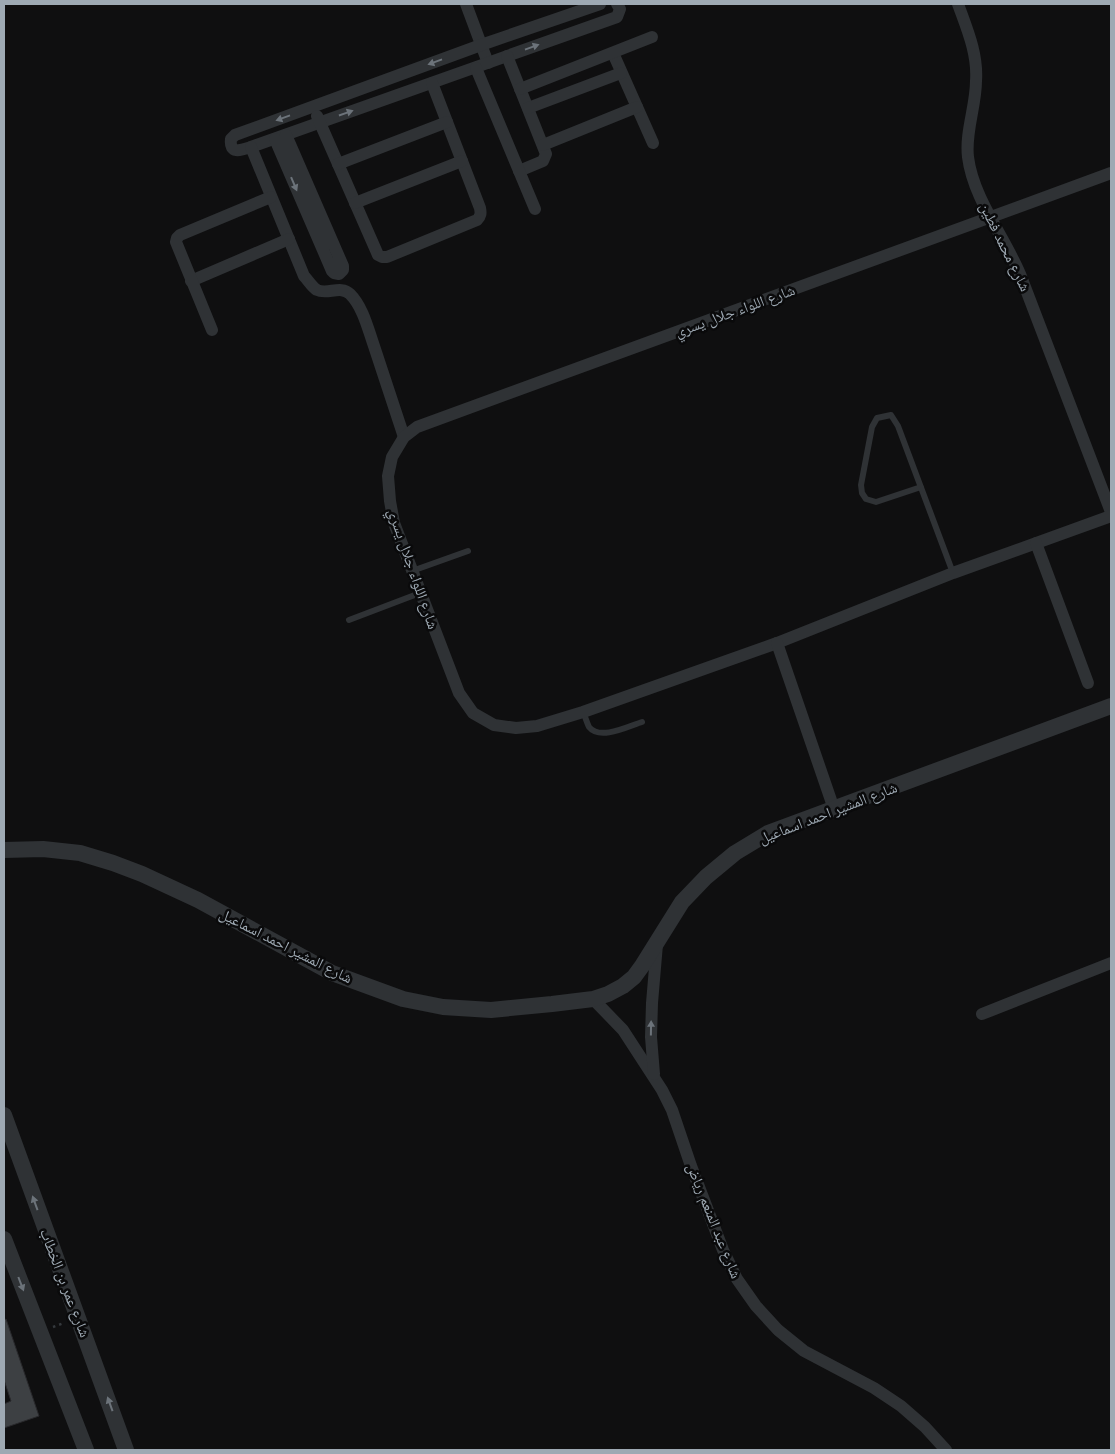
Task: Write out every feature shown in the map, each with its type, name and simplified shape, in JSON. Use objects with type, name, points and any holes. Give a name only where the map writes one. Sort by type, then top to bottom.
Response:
[{"type":"street","points":[[466,4],[481,45],[482,66],[519,171],[535,209]]},
{"type":"street","points":[[600,4],[481,45],[235,135],[231,139],[232,146],[238,151],[251,147],[617,17],[620,9],[617,4]]},
{"type":"street","name":"شارع محمد فطين","points":[[958,4],[974,51],[976,68],[975,99],[968,140],[970,170],[990,219],[1012,255],[1020,274],[1111,512]]},
{"type":"street","points":[[520,89],[652,37]]},
{"type":"street","points":[[613,53],[653,143]]},
{"type":"street","points":[[507,56],[546,154],[544,161],[519,171]]},
{"type":"street","points":[[528,108],[621,73]]},
{"type":"street","points":[[313,107],[378,255],[387,257],[477,220],[480,217],[480,208],[432,83]]},
{"type":"street","points":[[543,145],[637,107]]},
{"type":"street","points":[[338,164],[447,122]]},
{"type":"street","points":[[280,137],[343,266],[343,270],[339,274],[332,271],[280,137]]},
{"type":"street","points":[[251,147],[304,276],[319,291],[339,290],[349,293],[358,306],[379,359],[404,436]]},
{"type":"street","points":[[355,203],[462,161]]},
{"type":"street","name":"شارع اللواء جلال يسري","points":[[1111,173],[990,219],[417,427],[404,436],[392,457],[388,476],[394,523],[459,693],[473,713],[494,725],[516,728],[537,726],[583,712],[777,643],[953,573],[1111,516]]},
{"type":"street","points":[[212,330],[176,242],[177,238],[271,197]]},
{"type":"street","points":[[191,281],[289,238]]},
{"type":"street","points":[[1036,544],[1088,682]]},
{"type":"street","points":[[777,643],[834,809]]},
{"type":"street","name":"شارع المشير احمد اسماعيل","points":[[4,850],[43,850],[80,853],[113,862],[198,900],[332,974],[403,999],[443,1007],[491,1010],[593,999],[623,986],[634,977],[657,944],[682,902],[706,877],[735,853],[768,833],[1111,706]]},
{"type":"street","name":"شارع عبد المنعم رياض","points":[[654,1076],[651,1037],[657,944]]},
{"type":"street","points":[[982,1014],[1111,963]]},
{"type":"street","name":"شارع عبد المنعم رياض","points":[[593,999],[623,1030],[654,1076],[672,1110],[723,1250],[738,1280],[756,1306],[778,1330],[804,1351],[874,1388],[901,1406],[925,1427],[946,1450]]},
{"type":"street","name":"شارع عمر بن الخطاب","points":[[4,1116],[126,1450]]},
{"type":"street","points":[[4,1239],[86,1450]]},
{"type":"lane","points":[[921,487],[876,502],[866,499],[862,493],[861,485],[872,427],[877,418],[891,415],[898,426],[921,487],[953,573]]},
{"type":"lane","points":[[412,571],[468,551]]},
{"type":"lane","points":[[349,620],[420,593]]},
{"type":"lane","points":[[583,712],[590,727],[600,733],[612,732],[642,722]]},
{"type":"path","points":[[40,1333],[78,1318]]},
{"type":"building","points":[[6,1319],[39,1416],[4,1428],[4,1404],[11,1401],[4,1380],[4,1320]]}]
